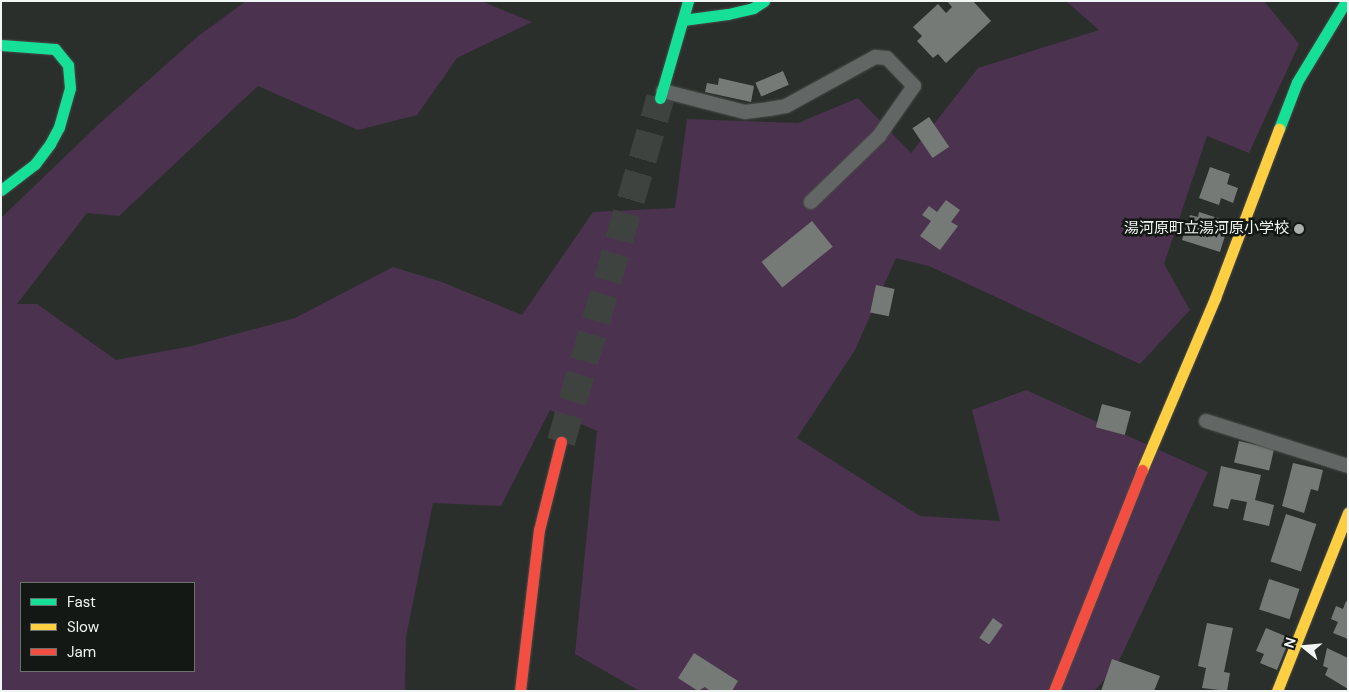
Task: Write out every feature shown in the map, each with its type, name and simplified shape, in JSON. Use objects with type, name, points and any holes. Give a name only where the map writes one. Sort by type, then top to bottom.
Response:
[{"type":"street","points":[[662,95],[688,1]]},
{"type":"street","points":[[683,20],[736,12],[764,1]]},
{"type":"street","points":[[1054,691],[1111,542],[1215,298],[1297,82],[1346,1]]},
{"type":"street","points":[[1,45],[55,50],[68,64],[70,88],[59,128],[50,144],[35,164],[1,190]]},
{"type":"street","points":[[520,691],[538,530],[561,442]]},
{"type":"street","points":[[1278,691],[1348,513]]},
{"type":"lane","points":[[662,95],[745,112],[769,109],[786,106],[876,57],[887,58],[914,86],[879,136],[811,202]]},
{"type":"lane","points":[[1206,421],[1348,466]]},
{"type":"shaded area","points":[[246,1],[481,1],[532,22],[457,58],[417,115],[358,130],[258,86],[119,216],[87,213],[17,304],[37,304],[116,360],[192,346],[295,318],[393,267],[442,282],[522,315],[593,212],[675,208],[687,119],[798,123],[858,98],[911,153],[978,68],[1099,30],[1066,1],[1264,1],[1299,44],[1249,153],[1207,136],[1164,264],[1190,310],[1140,364],[929,266],[896,258],[855,350],[797,438],[920,516],[1000,521],[972,410],[1026,390],[1208,472],[1116,667],[1094,691],[638,690],[575,654],[597,431],[550,410],[501,506],[433,503],[406,637],[405,691],[1,691],[1,218],[99,124],[197,37]]},
{"type":"building","points":[[947,1],[973,1],[991,21],[946,63],[938,54],[933,58],[917,41],[922,36],[913,27],[938,4],[946,13],[952,7]]},
{"type":"building","points":[[783,71],[789,85],[761,97],[755,83]]},
{"type":"building","points":[[719,78],[754,86],[751,102],[705,92],[707,83],[718,85]]},
{"type":"building","points":[[929,117],[949,147],[933,158],[912,128]]},
{"type":"building","points":[[1210,167],[1230,174],[1227,184],[1238,188],[1233,203],[1221,198],[1219,205],[1199,198]]},
{"type":"building","points":[[946,200],[960,210],[951,222],[958,226],[940,250],[920,236],[931,221],[922,215],[929,206],[937,212]]},
{"type":"building","points":[[1199,212],[1221,219],[1219,223],[1228,226],[1220,252],[1182,240],[1190,215],[1198,217]]},
{"type":"building","points":[[812,221],[833,247],[782,288],[761,262]]},
{"type":"building","points":[[876,285],[895,289],[889,316],[870,312]]},
{"type":"building","points":[[1102,404],[1131,412],[1125,435],[1096,427]]},
{"type":"building","points":[[1239,441],[1274,449],[1269,471],[1234,462]]},
{"type":"building","points":[[1293,463],[1323,470],[1318,491],[1311,489],[1304,513],[1282,506]]},
{"type":"building","points":[[1221,466],[1261,475],[1255,500],[1274,505],[1269,526],[1243,520],[1247,502],[1231,499],[1228,509],[1213,506]]},
{"type":"building","points":[[1286,514],[1316,524],[1301,571],[1271,562]]},
{"type":"building","points":[[1269,579],[1299,589],[1290,619],[1259,609]]},
{"type":"building","points":[[1346,601],[1348,602],[1348,639],[1333,633],[1338,622],[1331,619],[1336,606],[1343,609]]},
{"type":"building","points":[[993,618],[1003,625],[989,645],[979,638]]},
{"type":"building","points":[[1207,623],[1233,628],[1224,672],[1230,673],[1227,691],[1202,688],[1206,668],[1198,666]]},
{"type":"building","points":[[1266,628],[1290,638],[1277,670],[1260,663],[1264,654],[1256,651]]},
{"type":"building","points":[[1327,648],[1348,658],[1348,689],[1325,675],[1328,668],[1323,666]]},
{"type":"building","points":[[694,653],[738,681],[732,691],[710,691],[705,687],[698,691],[678,678]]},
{"type":"building","points":[[1112,659],[1160,676],[1154,691],[1101,691]]},
{"type":"tunnel","points":[[561,442],[660,98]]},
{"type":"traffic: fast","points":[[660,98],[688,1]]},
{"type":"traffic: fast","points":[[683,20],[728,14],[753,8],[764,1]]},
{"type":"traffic: fast","points":[[1279,129],[1297,82],[1346,1]]},
{"type":"traffic: fast","points":[[1,45],[55,49],[68,65],[70,88],[59,127],[50,144],[35,164],[1,190]]},
{"type":"traffic: slow","points":[[1142,470],[1215,298],[1279,129]]},
{"type":"traffic: slow","points":[[1277,691],[1348,513]]},
{"type":"traffic: jam","points":[[520,691],[539,530],[561,442]]},
{"type":"traffic: jam","points":[[1054,691],[1142,470]]},
{"type":"place","name":"湯河原町立湯河原小学校","points":[[1299,229]]}]
